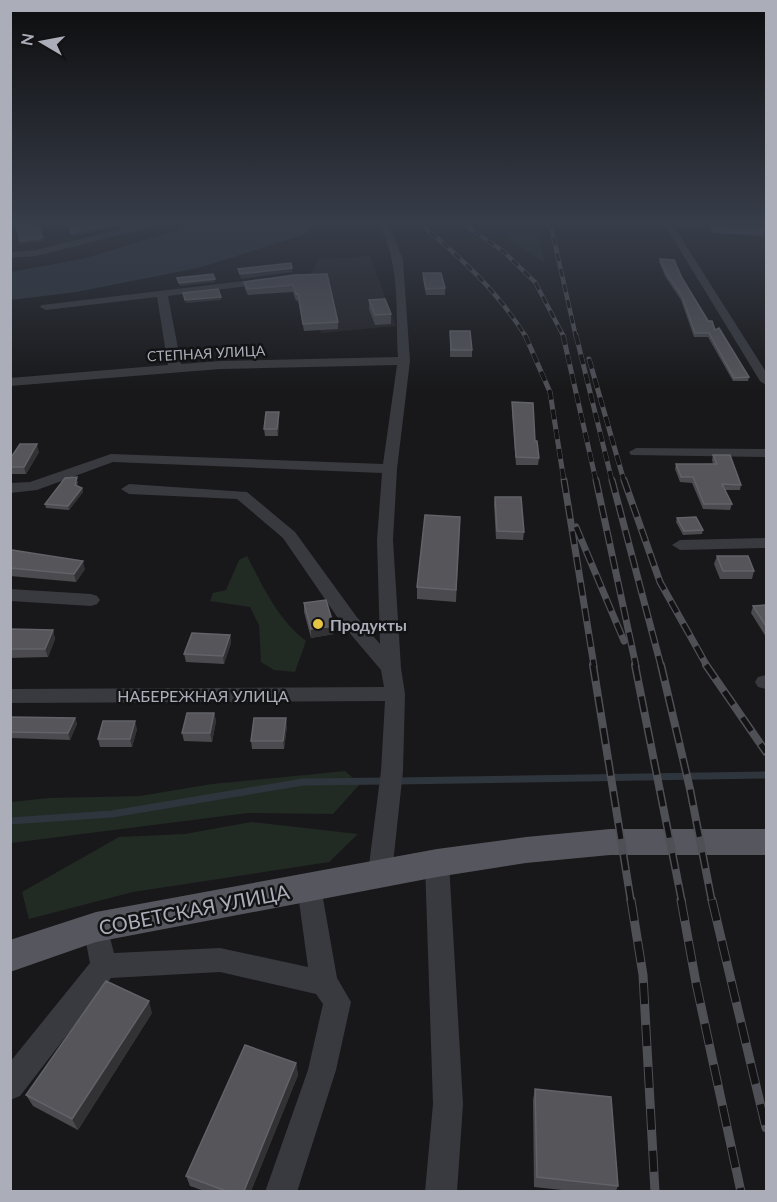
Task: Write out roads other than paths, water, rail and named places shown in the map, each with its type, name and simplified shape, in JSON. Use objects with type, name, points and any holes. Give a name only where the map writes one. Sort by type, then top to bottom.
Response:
[{"type":"main road","name":"СОВЕТСКАЯ УЛИЦА","points":[[10,956],[96,927],[437,863],[526,850],[610,842],[766,842]]},
{"type":"street","points":[[380,873],[392,781],[394,694],[385,540],[390,469],[404,362],[399,278]]},
{"type":"street","points":[[702,278],[766,381]]},
{"type":"street","points":[[46,307],[275,280]]},
{"type":"street","points":[[162,293],[175,369]]},
{"type":"street","name":"СТЕПНАЯ УЛИЦА","points":[[10,382],[220,366],[404,362]]},
{"type":"street","points":[[636,452],[766,453]]},
{"type":"street","points":[[10,488],[32,487],[111,458],[390,469]]},
{"type":"street","points":[[129,489],[241,495],[289,534],[349,620],[391,668]]},
{"type":"street","points":[[680,545],[766,543]]},
{"type":"street","points":[[10,595],[91,600]]},
{"type":"street","name":"НАБЕРЕЖНАЯ УЛИЦА","points":[[10,696],[394,694]]},
{"type":"street","points":[[437,863],[448,1104],[441,1191]]},
{"type":"street","points":[[281,1191],[322,1070],[337,1002],[324,983],[309,887]]},
{"type":"street","points":[[96,927],[104,966]]},
{"type":"street","points":[[10,1086],[104,966],[220,960],[324,983]]},
{"type":"waterway","points":[[396,781],[766,775]]},
{"type":"waterway","points":[[10,821],[112,814],[303,782],[387,781]]},
{"type":"railway","points":[[479,278],[503,304],[526,336]]},
{"type":"railway","points":[[531,278],[563,335]]},
{"type":"railway","points":[[563,278],[576,337]]},
{"type":"railway","points":[[563,335],[596,481]]},
{"type":"railway","points":[[576,335],[612,481]]},
{"type":"railway","points":[[526,336],[550,392],[564,481]]},
{"type":"railway","points":[[589,359],[624,481]]},
{"type":"railway","points":[[564,480],[594,666]]},
{"type":"railway","points":[[596,480],[636,666]]},
{"type":"railway","points":[[612,480],[661,666]]},
{"type":"railway","points":[[624,480],[660,582],[707,666]]},
{"type":"railway","points":[[576,527],[624,641]]},
{"type":"railway","points":[[593,665],[631,902]]},
{"type":"railway","points":[[635,665],[682,902]]},
{"type":"railway","points":[[661,665],[690,789],[712,902]]},
{"type":"railway","points":[[706,665],[766,752]]},
{"type":"railway","points":[[631,900],[643,975],[655,1192]]},
{"type":"railway","points":[[681,900],[696,983],[741,1192]]},
{"type":"railway","points":[[712,900],[766,1128]]},
{"type":"place","name":"Продукты","points":[[318,624]]}]
